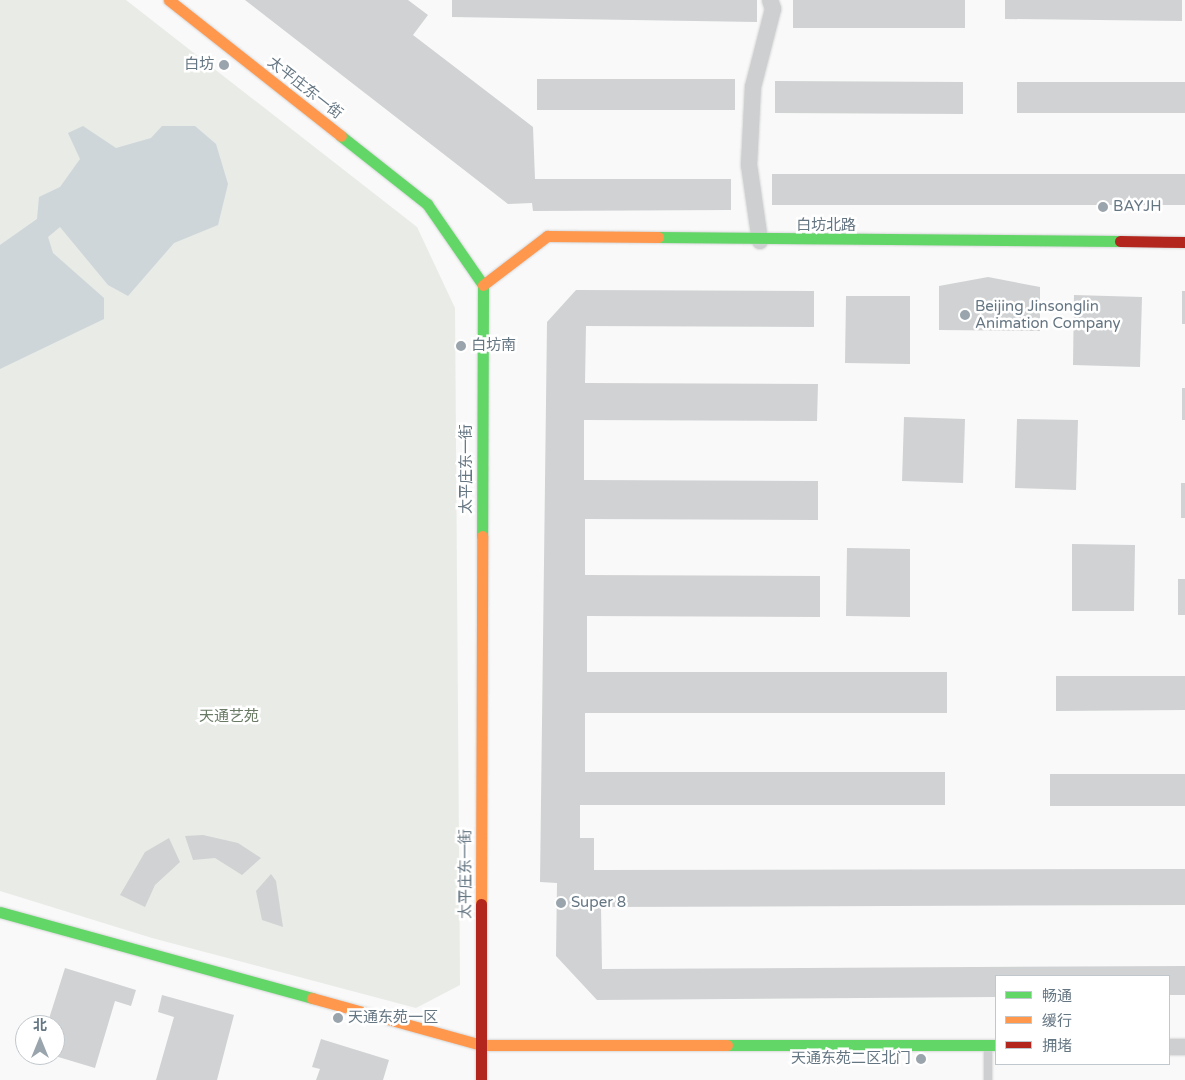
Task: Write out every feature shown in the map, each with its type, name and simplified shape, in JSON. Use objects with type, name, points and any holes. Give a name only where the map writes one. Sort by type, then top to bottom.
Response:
[{"type":"street","name":"太平庄东一街","points":[[169,0],[428,204],[483,285],[481,1080]]},
{"type":"street","points":[[760,241],[749,165],[753,87],[772,8],[770,0]]},
{"type":"street","name":"白坊北路","points":[[483,285],[548,236],[760,241],[1185,242]]},
{"type":"street","points":[[0,912],[481,1045],[992,1046]]},
{"type":"street","points":[[1170,1046],[1185,1047]]},
{"type":"lane","points":[[988,1080],[992,1046]]},
{"type":"green space","name":"天通艺苑","points":[[0,0],[126,0],[417,227],[455,308],[460,985],[416,1008],[152,938],[0,891]]},
{"type":"shaded area","points":[[83,126],[116,148],[151,138],[162,126],[195,126],[216,144],[228,184],[218,225],[174,243],[128,296],[108,285],[60,227],[48,237],[53,253],[104,298],[104,319],[0,369],[0,245],[37,219],[39,197],[60,187],[80,159],[68,133]]},
{"type":"building","points":[[245,0],[408,0],[428,15],[413,35],[533,127],[535,179],[731,179],[731,210],[533,211],[532,203],[508,204]]},
{"type":"building","points":[[452,0],[757,0],[757,22],[452,17]]},
{"type":"building","points":[[793,0],[965,0],[965,28],[793,28]]},
{"type":"building","points":[[1005,0],[1182,0],[1182,21],[1005,19]]},
{"type":"building","points":[[537,79],[735,79],[735,110],[537,110]]},
{"type":"building","points":[[775,81],[963,82],[963,114],[775,113]]},
{"type":"building","points":[[1017,82],[1185,82],[1185,113],[1017,113]]},
{"type":"building","points":[[772,174],[1185,174],[1185,205],[772,205]]},
{"type":"building","points":[[988,277],[1040,287],[1040,331],[939,330],[939,286]]},
{"type":"building","points":[[576,290],[814,291],[814,327],[586,326],[585,383],[818,384],[817,421],[584,420],[584,480],[818,481],[818,520],[585,519],[585,575],[820,576],[820,617],[587,616],[587,672],[947,672],[947,713],[585,713],[585,772],[945,772],[945,805],[580,805],[580,838],[594,838],[594,870],[1185,869],[1185,905],[601,907],[602,969],[1185,966],[1185,995],[1170,995],[1170,975],[995,975],[995,997],[597,1000],[556,956],[557,883],[540,882],[547,322]]},
{"type":"building","points":[[1182,291],[1185,291],[1185,324],[1182,324]]},
{"type":"building","points":[[1074,295],[1142,297],[1140,367],[1073,365]]},
{"type":"building","points":[[846,296],[910,296],[910,364],[845,363]]},
{"type":"building","points":[[1182,388],[1185,388],[1185,420],[1182,420]]},
{"type":"building","points":[[904,417],[965,419],[963,483],[902,481]]},
{"type":"building","points":[[1017,419],[1078,420],[1076,490],[1015,488]]},
{"type":"building","points":[[1181,483],[1185,483],[1185,518],[1181,518]]},
{"type":"building","points":[[1072,544],[1135,545],[1134,611],[1072,611]]},
{"type":"building","points":[[847,548],[910,549],[910,617],[846,616]]},
{"type":"building","points":[[1178,579],[1185,579],[1185,615],[1178,615]]},
{"type":"building","points":[[1056,676],[1185,676],[1185,710],[1056,711]]},
{"type":"building","points":[[1050,774],[1185,774],[1185,806],[1050,806]]},
{"type":"building","points":[[203,835],[238,843],[261,858],[242,875],[215,858],[193,860],[185,836]]},
{"type":"building","points":[[169,838],[180,862],[155,885],[145,907],[120,895],[145,852]]},
{"type":"building","points":[[271,874],[276,881],[283,927],[262,920],[256,891]]},
{"type":"building","points":[[65,968],[136,990],[131,1006],[115,1001],[95,1068],[65,1059],[65,1015],[50,1015]]},
{"type":"building","points":[[162,995],[234,1015],[217,1080],[156,1080],[174,1017],[158,1012]]},
{"type":"building","points":[[321,1039],[389,1060],[383,1080],[316,1080],[320,1069],[312,1067]]},
{"type":"traffic: fast","points":[[341,136],[427,204],[483,285],[482,536]]},
{"type":"traffic: fast","points":[[658,237],[1120,241]]},
{"type":"traffic: fast","points":[[0,912],[312,998]]},
{"type":"traffic: fast","points":[[727,1045],[995,1045]]},
{"type":"traffic: slow","points":[[169,0],[341,136]]},
{"type":"traffic: slow","points":[[483,285],[547,236],[658,237]]},
{"type":"traffic: slow","points":[[481,904],[482,536]]},
{"type":"traffic: slow","points":[[312,998],[481,1045],[727,1045]]},
{"type":"traffic: jam","points":[[1120,241],[1185,242]]},
{"type":"traffic: jam","points":[[481,904],[481,1080]]},
{"type":"place","name":"白坊","points":[[224,65]]},
{"type":"place","name":"BAYJH","points":[[1103,207]]},
{"type":"place","name":"Beijing Jinsonglin Animation Company","points":[[965,315]]},
{"type":"place","name":"白坊南","points":[[461,346]]},
{"type":"place","name":"Super 8","points":[[561,903]]},
{"type":"place","name":"天通东苑一区","points":[[338,1018]]},
{"type":"place","name":"天通东苑二区北门","points":[[921,1059]]}]
